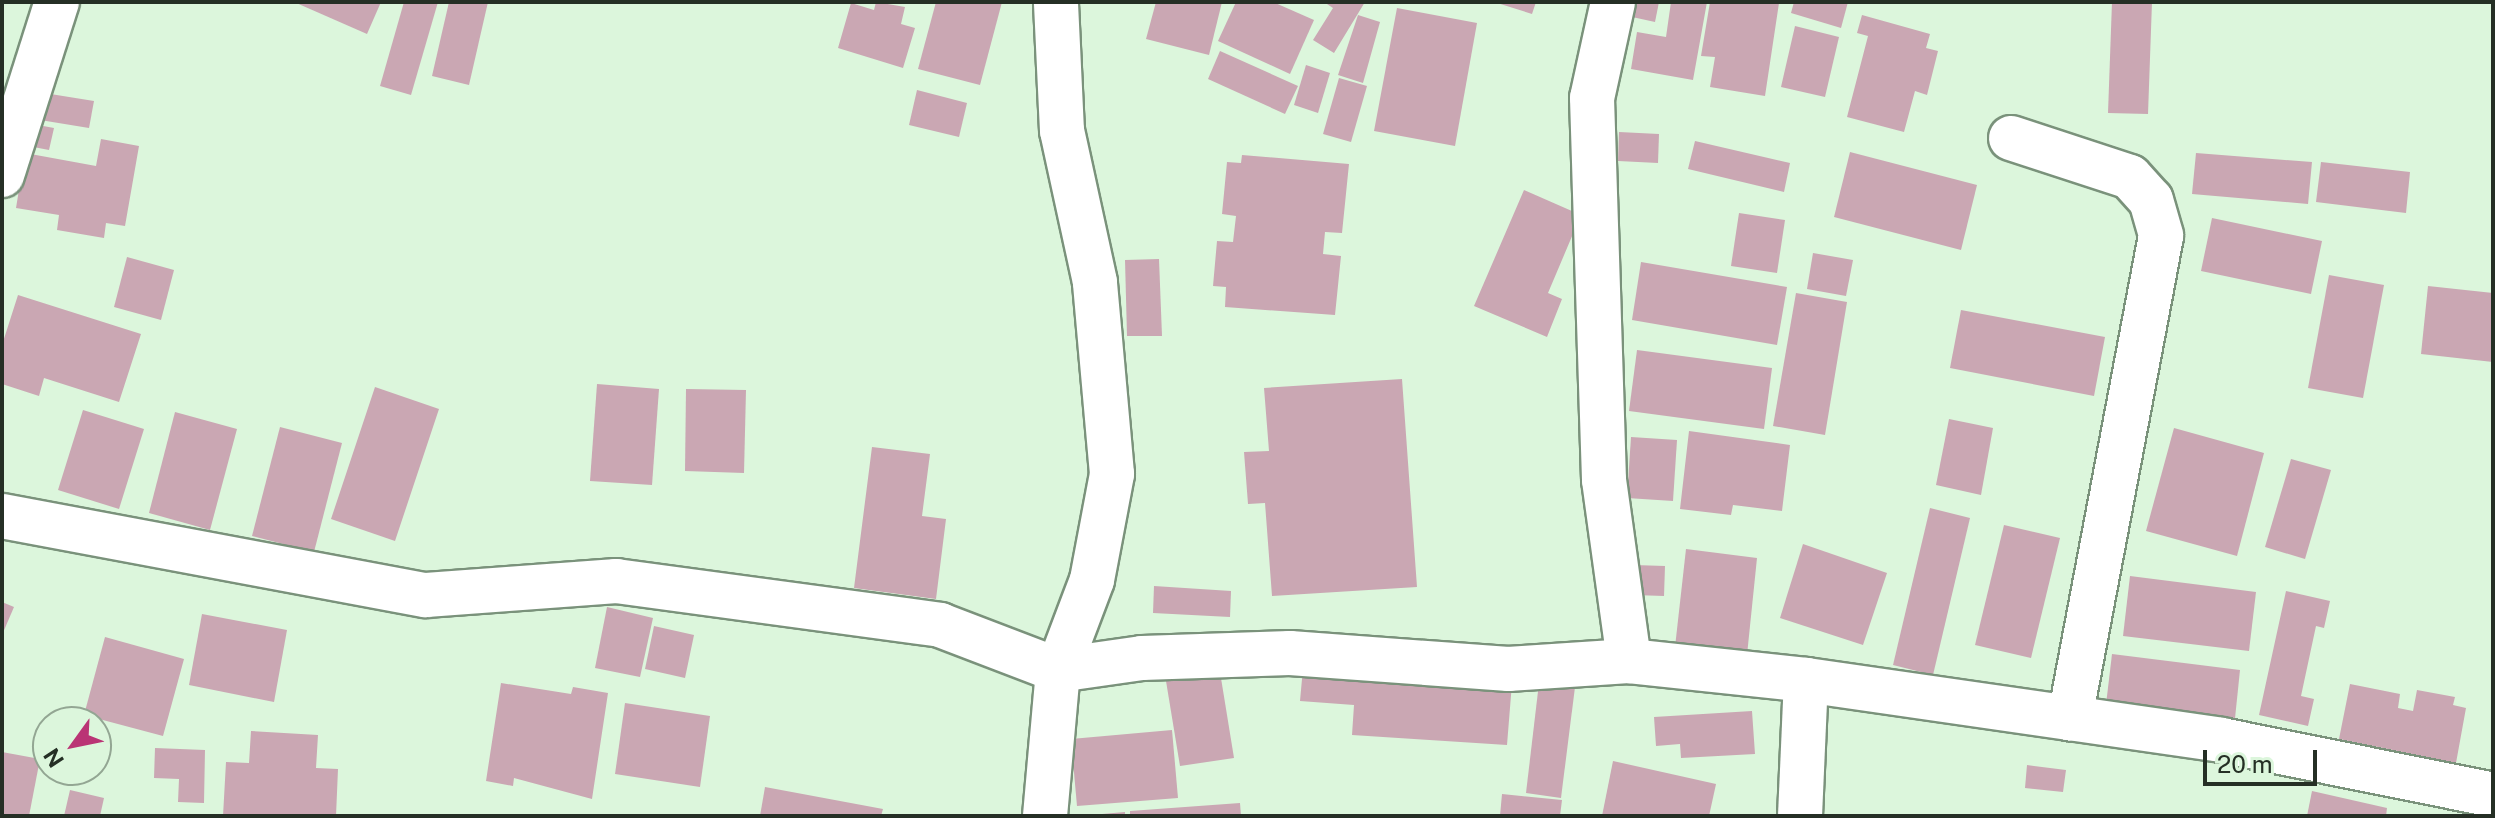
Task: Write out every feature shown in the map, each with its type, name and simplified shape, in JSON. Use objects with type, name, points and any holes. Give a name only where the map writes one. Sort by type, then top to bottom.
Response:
[{"type":"street","points":[[2,175],[57,2]]},
{"type":"street","points":[[1045,816],[1058,670],[1092,580],[1112,474],[1095,282],[1062,131],[1056,2]]},
{"type":"street","points":[[1613,2],[1592,98],[1604,480],[1629,661]]},
{"type":"street","points":[[2011,138],[2130,177],[2151,200],[2161,236],[2070,718]]},
{"type":"street","points":[[2,516],[426,595],[616,581],[777,601],[940,625],[1058,670],[1142,658],[1290,653],[1508,669],[1629,661],[1806,680],[2221,740],[2493,795]]},
{"type":"street","points":[[1800,816],[1806,680]]},
{"type":"building","points":[[294,2],[381,2],[367,34]]},
{"type":"building","points":[[404,2],[438,2],[411,95],[380,86]]},
{"type":"building","points":[[449,2],[488,2],[469,85],[432,76]]},
{"type":"building","points":[[876,2],[905,7],[901,24],[915,28],[903,68],[838,48],[851,3],[874,10]]},
{"type":"building","points":[[936,2],[1002,2],[980,85],[918,69]]},
{"type":"building","points":[[1156,2],[1222,2],[1209,55],[1146,39]]},
{"type":"building","points":[[1236,2],[1273,2],[1314,20],[1290,74],[1218,41]]},
{"type":"building","points":[[1324,2],[1365,2],[1334,53],[1313,40],[1333,8]]},
{"type":"building","points":[[1494,2],[1536,2],[1532,14]]},
{"type":"building","points":[[1626,2],[1659,2],[1655,22],[1623,15]]},
{"type":"building","points":[[1671,2],[1707,2],[1693,80],[1631,69],[1637,32],[1666,37]]},
{"type":"building","points":[[1710,2],[1779,3],[1765,96],[1710,87],[1715,57],[1701,56]]},
{"type":"building","points":[[1794,2],[1848,2],[1841,28],[1791,13]]},
{"type":"building","points":[[2112,2],[2152,2],[2148,114],[2108,113]]},
{"type":"building","points":[[1397,8],[1477,23],[1455,146],[1374,131]]},
{"type":"building","points":[[1358,15],[1380,22],[1363,83],[1338,75]]},
{"type":"building","points":[[1862,15],[1930,34],[1926,48],[1938,51],[1927,95],[1915,91],[1904,132],[1847,117],[1868,36],[1857,33]]},
{"type":"building","points":[[1795,26],[1839,37],[1825,97],[1781,87]]},
{"type":"building","points":[[1220,51],[1298,86],[1285,114],[1208,79]]},
{"type":"building","points":[[1306,65],[1330,73],[1318,113],[1294,105]]},
{"type":"building","points":[[1339,78],[1367,86],[1351,142],[1323,134]]},
{"type":"building","points":[[917,90],[967,103],[959,137],[909,125]]},
{"type":"building","points":[[38,92],[94,101],[89,128],[34,119]]},
{"type":"building","points":[[27,123],[54,128],[49,150],[23,145]]},
{"type":"building","points":[[1619,132],[1659,134],[1658,163],[1618,161]]},
{"type":"building","points":[[101,139],[139,146],[125,226],[106,223],[104,238],[57,230],[59,215],[16,208],[25,153],[96,166]]},
{"type":"building","points":[[1695,141],[1790,163],[1784,192],[1688,169]]},
{"type":"building","points":[[1850,152],[1977,185],[1961,250],[1834,217]]},
{"type":"building","points":[[2196,153],[2312,162],[2308,204],[2192,194]]},
{"type":"building","points":[[1242,155],[1349,164],[1342,233],[1325,232],[1323,254],[1341,256],[1335,315],[1225,307],[1226,287],[1213,286],[1217,241],[1233,242],[1236,216],[1222,214],[1227,162],[1241,163]]},
{"type":"building","points":[[2321,162],[2410,172],[2406,213],[2316,202]]},
{"type":"building","points":[[1524,190],[1581,215],[1548,293],[1562,299],[1547,337],[1474,306]]},
{"type":"building","points":[[1739,213],[1785,220],[1777,273],[1731,266]]},
{"type":"building","points":[[2212,218],[2322,241],[2311,294],[2201,271]]},
{"type":"building","points":[[1813,253],[1853,260],[1846,296],[1807,289]]},
{"type":"building","points":[[127,257],[174,270],[161,320],[114,307]]},
{"type":"building","points":[[1159,259],[1162,336],[1127,336],[1125,260]]},
{"type":"building","points":[[1641,262],[1787,287],[1777,345],[1632,320]]},
{"type":"building","points":[[2329,275],[2384,285],[2363,398],[2308,388]]},
{"type":"building","points":[[2428,286],[2493,293],[2493,362],[2421,354]]},
{"type":"building","points":[[1796,293],[1847,302],[1825,435],[1773,426]]},
{"type":"building","points":[[18,295],[141,334],[119,402],[44,378],[39,396],[2,384],[2,345]]},
{"type":"building","points":[[1961,310],[2105,337],[2094,396],[1950,368]]},
{"type":"building","points":[[1637,350],[1772,368],[1764,429],[1629,411]]},
{"type":"building","points":[[1402,379],[1417,587],[1272,596],[1265,503],[1248,504],[1244,452],[1269,451],[1264,388]]},
{"type":"building","points":[[597,384],[659,389],[652,485],[590,481]]},
{"type":"building","points":[[375,387],[439,409],[395,541],[331,519]]},
{"type":"building","points":[[686,389],[746,390],[744,473],[685,471]]},
{"type":"building","points":[[83,410],[144,429],[119,509],[58,490]]},
{"type":"building","points":[[175,412],[237,429],[210,530],[149,513]]},
{"type":"building","points":[[1949,419],[1993,428],[1981,495],[1936,485]]},
{"type":"building","points":[[280,427],[342,443],[314,552],[252,536]]},
{"type":"building","points":[[2174,428],[2264,453],[2237,556],[2146,531]]},
{"type":"building","points":[[1689,431],[1790,445],[1782,511],[1733,505],[1731,515],[1680,509]]},
{"type":"building","points":[[1631,437],[1677,440],[1673,501],[1627,498]]},
{"type":"building","points":[[872,447],[930,454],[922,516],[946,519],[936,599],[854,588]]},
{"type":"building","points":[[2291,459],[2331,470],[2305,559],[2265,547]]},
{"type":"building","points":[[1930,508],[1970,518],[1933,675],[1893,665]]},
{"type":"building","points":[[2004,525],[2060,538],[2031,658],[1975,645]]},
{"type":"building","points":[[1803,544],[1887,573],[1863,645],[1780,618]]},
{"type":"building","points":[[1686,549],[1757,558],[1747,655],[1675,647]]},
{"type":"building","points":[[1634,565],[1665,566],[1664,596],[1634,595]]},
{"type":"building","points":[[2130,576],[2256,592],[2249,651],[2123,636]]},
{"type":"building","points":[[1154,586],[1231,591],[1230,617],[1153,613]]},
{"type":"building","points":[[2286,591],[2330,601],[2324,628],[2316,626],[2301,696],[2314,699],[2308,726],[2259,715]]},
{"type":"building","points":[[2,602],[14,607],[2,635]]},
{"type":"building","points":[[607,607],[653,618],[640,677],[595,668]]},
{"type":"building","points":[[202,614],[287,630],[274,702],[189,685]]},
{"type":"building","points":[[654,626],[694,635],[685,678],[645,669]]},
{"type":"building","points":[[105,637],[184,659],[163,736],[112,722],[112,706],[86,706]]},
{"type":"building","points":[[2112,654],[2240,670],[2234,728],[2105,713]]},
{"type":"building","points":[[1303,668],[1512,683],[1507,745],[1352,735],[1354,705],[1300,701]]},
{"type":"building","points":[[1220,672],[1234,758],[1180,766],[1166,681]]},
{"type":"building","points":[[501,683],[571,694],[573,687],[608,693],[592,799],[514,778],[513,786],[486,781]]},
{"type":"building","points":[[1539,683],[1575,687],[1561,798],[1526,793]]},
{"type":"building","points":[[2350,684],[2400,694],[2398,708],[2413,711],[2417,690],[2455,697],[2453,705],[2466,708],[2456,763],[2339,739]]},
{"type":"building","points":[[625,703],[710,716],[700,787],[615,774]]},
{"type":"building","points":[[1752,711],[1755,754],[1681,758],[1680,744],[1656,746],[1654,717]]},
{"type":"building","points":[[1172,730],[1178,798],[1077,806],[1071,739]]},
{"type":"building","points":[[251,731],[318,735],[316,768],[338,769],[336,816],[223,816],[226,762],[249,763]]},
{"type":"building","points":[[155,748],[205,750],[204,803],[178,802],[179,779],[154,778]]},
{"type":"building","points":[[2,752],[32,758],[32,786],[35,786],[29,816],[2,816]]},
{"type":"building","points":[[1613,761],[1716,784],[1709,816],[1602,816]]},
{"type":"building","points":[[2027,765],[2066,770],[2063,792],[2025,788]]},
{"type":"building","points":[[765,787],[883,809],[881,816],[760,816]]},
{"type":"building","points":[[70,790],[104,798],[100,816],[64,816]]},
{"type":"building","points":[[2312,791],[2387,808],[2386,816],[2307,816]]},
{"type":"building","points":[[1502,794],[1562,800],[1560,816],[1500,816]]},
{"type":"building","points":[[1240,803],[1241,816],[1130,816],[1130,811]]},
{"type":"building","points":[[1125,812],[1125,816],[1102,814]]}]
